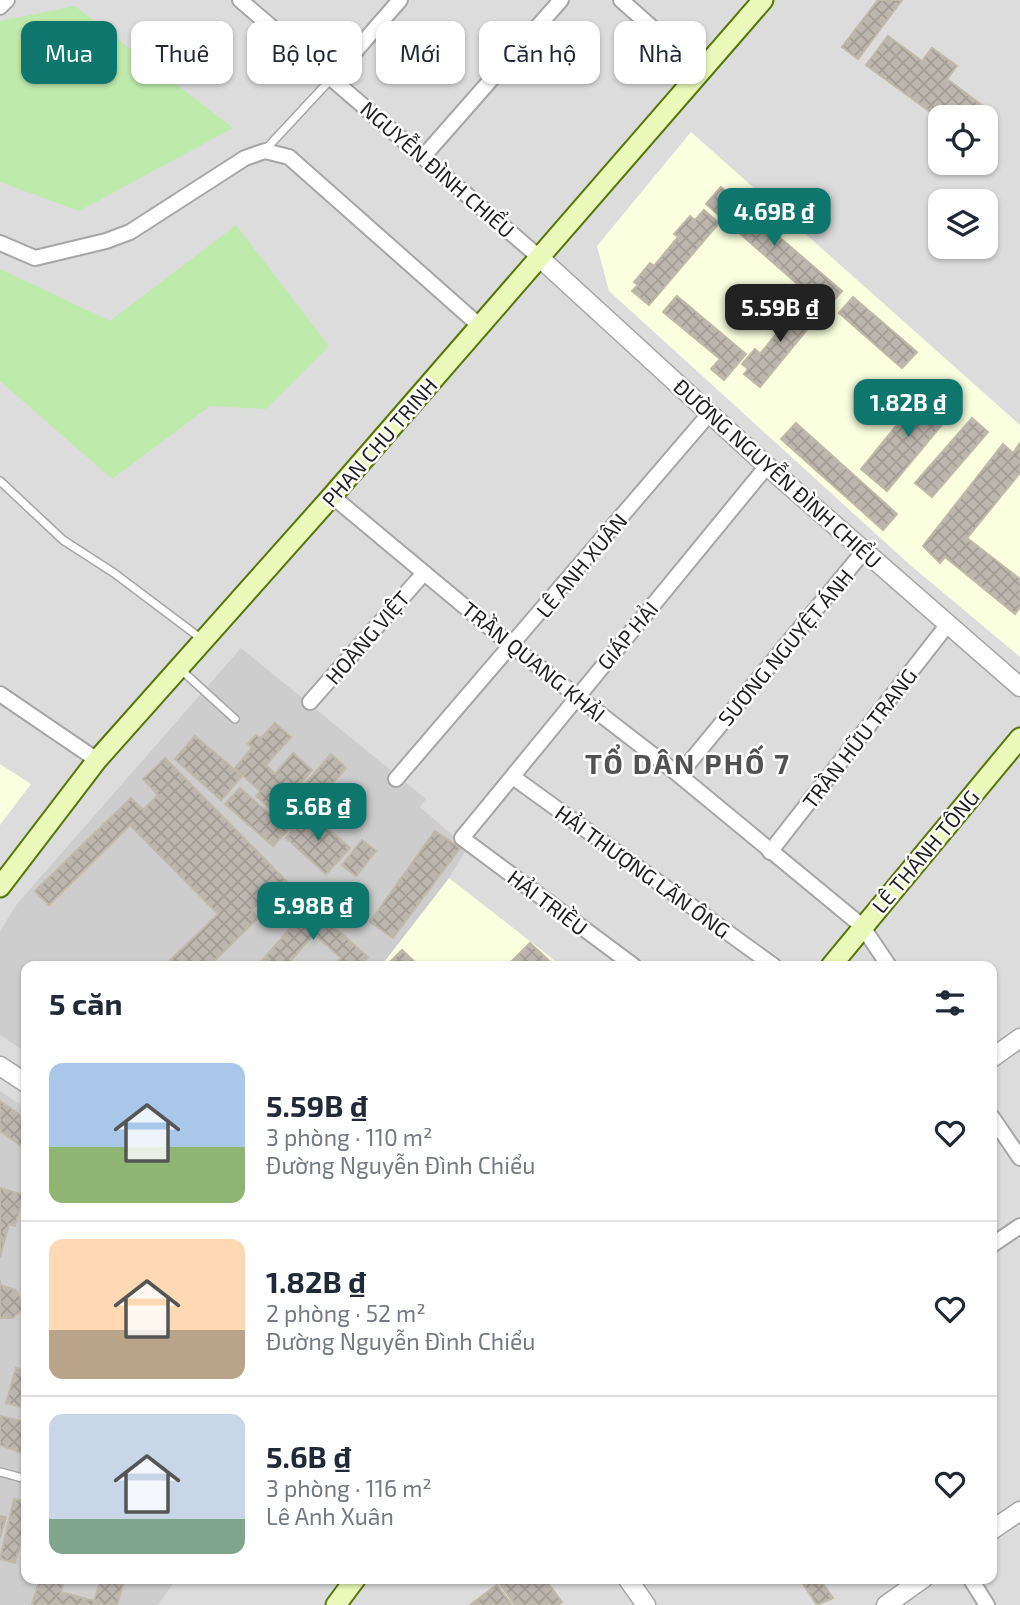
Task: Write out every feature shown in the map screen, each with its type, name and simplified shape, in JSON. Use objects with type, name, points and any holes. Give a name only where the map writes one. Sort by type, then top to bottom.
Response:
[{"type":"main road","name":"PHAN CHU TRINH","points":[[706,63],[763,0]]},
{"type":"main road","name":"PHAN CHU TRINH","points":[[0,887],[97,760],[481,327],[688,84]]},
{"type":"main road","name":"LÊ THÁNH TÔNG","points":[[835,961],[1020,738]]},
{"type":"main road","points":[[336,1605],[352,1584]]},
{"type":"street","points":[[0,7],[8,0]]},
{"type":"street","name":"NGUYỄN ĐÌNH CHIỂU","points":[[240,0],[265,21]]},
{"type":"street","points":[[362,44],[400,0]]},
{"type":"street","points":[[423,157],[561,0]]},
{"type":"street","points":[[621,0],[645,21]]},
{"type":"street","name":"NGUYỄN ĐÌNH CHIỂU","points":[[339,84],[539,257]]},
{"type":"street","points":[[0,243],[35,258],[106,241],[130,232],[245,158],[265,151],[289,157],[481,327]]},
{"type":"street","name":"ĐƯỜNG NGUYỄN ĐÌNH CHIỂU","points":[[539,257],[767,466],[1020,687]]},
{"type":"street","name":"LÊ ANH XUÂN","points":[[396,779],[710,413]]},
{"type":"street","name":"GIÁP HẢI","points":[[462,838],[767,466]]},
{"type":"street","name":"TRẦN QUANG KHẢI","points":[[332,496],[512,646],[679,775],[862,926],[886,961]]},
{"type":"street","name":"SƯƠNG NGUYỆT ÁNH","points":[[679,775],[864,551]]},
{"type":"street","name":"HOÀNG VIỆT","points":[[310,702],[424,573]]},
{"type":"street","name":"TRẦN HỮU TRANG","points":[[770,852],[948,624]]},
{"type":"street","points":[[0,694],[97,760]]},
{"type":"street","name":"HẢI THƯỢNG LÃN ÔNG","points":[[513,777],[767,961]]},
{"type":"street","name":"HẢI TRIỀU","points":[[462,838],[627,961]]},
{"type":"street","points":[[997,1054],[1020,1038]]},
{"type":"street","points":[[0,1066],[21,1080]]},
{"type":"street","points":[[997,1124],[1020,1158]]},
{"type":"street","points":[[997,1242],[1020,1226]]},
{"type":"street","points":[[997,1527],[1020,1511]]},
{"type":"street","points":[[631,1584],[646,1605]]},
{"type":"street","points":[[886,1605],[915,1584]]},
{"type":"street","points":[[974,1584],[987,1605]]},
{"type":"lane","points":[[265,151],[326,84]]},
{"type":"lane","points":[[0,481],[63,540],[114,573],[203,641]]},
{"type":"lane","points":[[179,668],[235,719]]},
{"type":"lane","points":[[0,1472],[21,1478]]},
{"type":"shaded area","points":[[0,0],[1020,0],[1020,1605],[0,1605]]},
{"type":"shaded area","points":[[691,132],[1020,425],[1020,657],[909,564],[609,291],[597,246]]},
{"type":"shaded area","points":[[241,648],[426,799],[420,807],[467,848],[449,878],[385,961],[21,961],[21,1049],[0,1035],[0,931],[17,904]]},
{"type":"shaded area","points":[[0,764],[31,784],[0,825]]},
{"type":"shaded area","points":[[449,878],[556,961],[385,961]]},
{"type":"shaded area","points":[[0,1091],[21,1106],[21,1584],[173,1584],[158,1605],[0,1605]]},
{"type":"green space","points":[[75,6],[94,21],[21,21],[21,84],[117,84],[117,38],[131,49],[131,84],[176,84],[233,128],[79,211],[0,182],[0,21]]},
{"type":"green space","points":[[236,225],[329,346],[266,409],[210,406],[112,479],[0,381],[0,269],[110,321]]},
{"type":"building","points":[[878,0],[902,0],[858,59],[842,47]]},
{"type":"building","points":[[888,36],[922,61],[932,48],[957,66],[947,79],[982,105],[928,105],[928,110],[866,65]]},
{"type":"building","points":[[721,187],[842,291],[826,309],[706,204]]},
{"type":"building","points":[[704,210],[719,223],[649,305],[632,291],[638,285],[634,282],[650,263],[654,266],[678,237],[674,234],[690,216],[695,220]]},
{"type":"building","points":[[677,296],[746,354],[724,380],[711,369],[720,359],[663,312]]},
{"type":"building","points":[[853,297],[917,352],[902,368],[839,313]]},
{"type":"building","points":[[794,303],[800,308],[804,303],[819,315],[760,387],[744,374],[748,369],[742,364],[755,349],[760,354],[786,322],[781,318]]},
{"type":"building","points":[[928,387],[955,409],[887,491],[861,469]]},
{"type":"building","points":[[972,418],[988,432],[932,497],[915,483]]},
{"type":"building","points":[[796,423],[897,514],[883,530],[781,439]]},
{"type":"building","points":[[1020,443],[1020,473],[967,538],[1020,579],[1020,607],[1015,614],[945,557],[940,563],[923,546],[1003,444],[1013,453]]},
{"type":"building","points":[[275,723],[291,737],[266,765],[275,774],[293,753],[312,770],[275,812],[256,796],[260,791],[235,768],[252,748],[248,744],[256,735],[261,738]]},
{"type":"building","points":[[195,736],[242,776],[221,800],[175,759]]},
{"type":"building","points":[[331,754],[346,768],[291,830],[276,817]]},
{"type":"building","points":[[165,758],[302,897],[279,919],[261,901],[251,910],[258,918],[214,961],[169,961],[218,914],[130,825],[49,905],[35,891],[131,798],[143,810],[158,795],[143,779]]},
{"type":"building","points":[[240,788],[288,830],[273,846],[225,804]]},
{"type":"building","points":[[310,812],[350,848],[326,874],[286,838]]},
{"type":"building","points":[[435,831],[460,848],[393,938],[370,922]]},
{"type":"building","points":[[362,840],[376,851],[356,876],[342,865]]},
{"type":"building","points":[[310,906],[368,957],[364,961],[338,961],[341,958],[314,934],[290,961],[261,961]]},
{"type":"building","points":[[530,943],[550,961],[512,961]]},
{"type":"building","points":[[402,950],[414,961],[391,961]]},
{"type":"building","points":[[0,1101],[21,1116],[21,1146],[0,1131]]},
{"type":"building","points":[[0,1188],[21,1194],[21,1203],[15,1226],[9,1224],[0,1257]]},
{"type":"building","points":[[0,1285],[16,1290],[21,1301],[21,1310],[13,1318],[0,1318]]},
{"type":"building","points":[[16,1368],[21,1370],[21,1407],[6,1403]]},
{"type":"building","points":[[0,1416],[21,1421],[21,1453],[0,1445]]},
{"type":"building","points":[[14,1499],[21,1501],[21,1541],[15,1563],[0,1559]]},
{"type":"building","points":[[0,1516],[6,1517],[0,1538]]},
{"type":"building","points":[[38,1584],[63,1584],[61,1592],[94,1601],[99,1584],[123,1584],[117,1605],[32,1605]]},
{"type":"building","points":[[500,1584],[548,1584],[562,1602],[558,1605],[515,1605]]},
{"type":"building","points":[[803,1584],[823,1584],[833,1598],[817,1605]]},
{"type":"building","points":[[497,1585],[512,1605],[470,1605]]},
{"type":"district","name":"TỔ DÂN PHỐ 7","points":[[688,763]]}]
